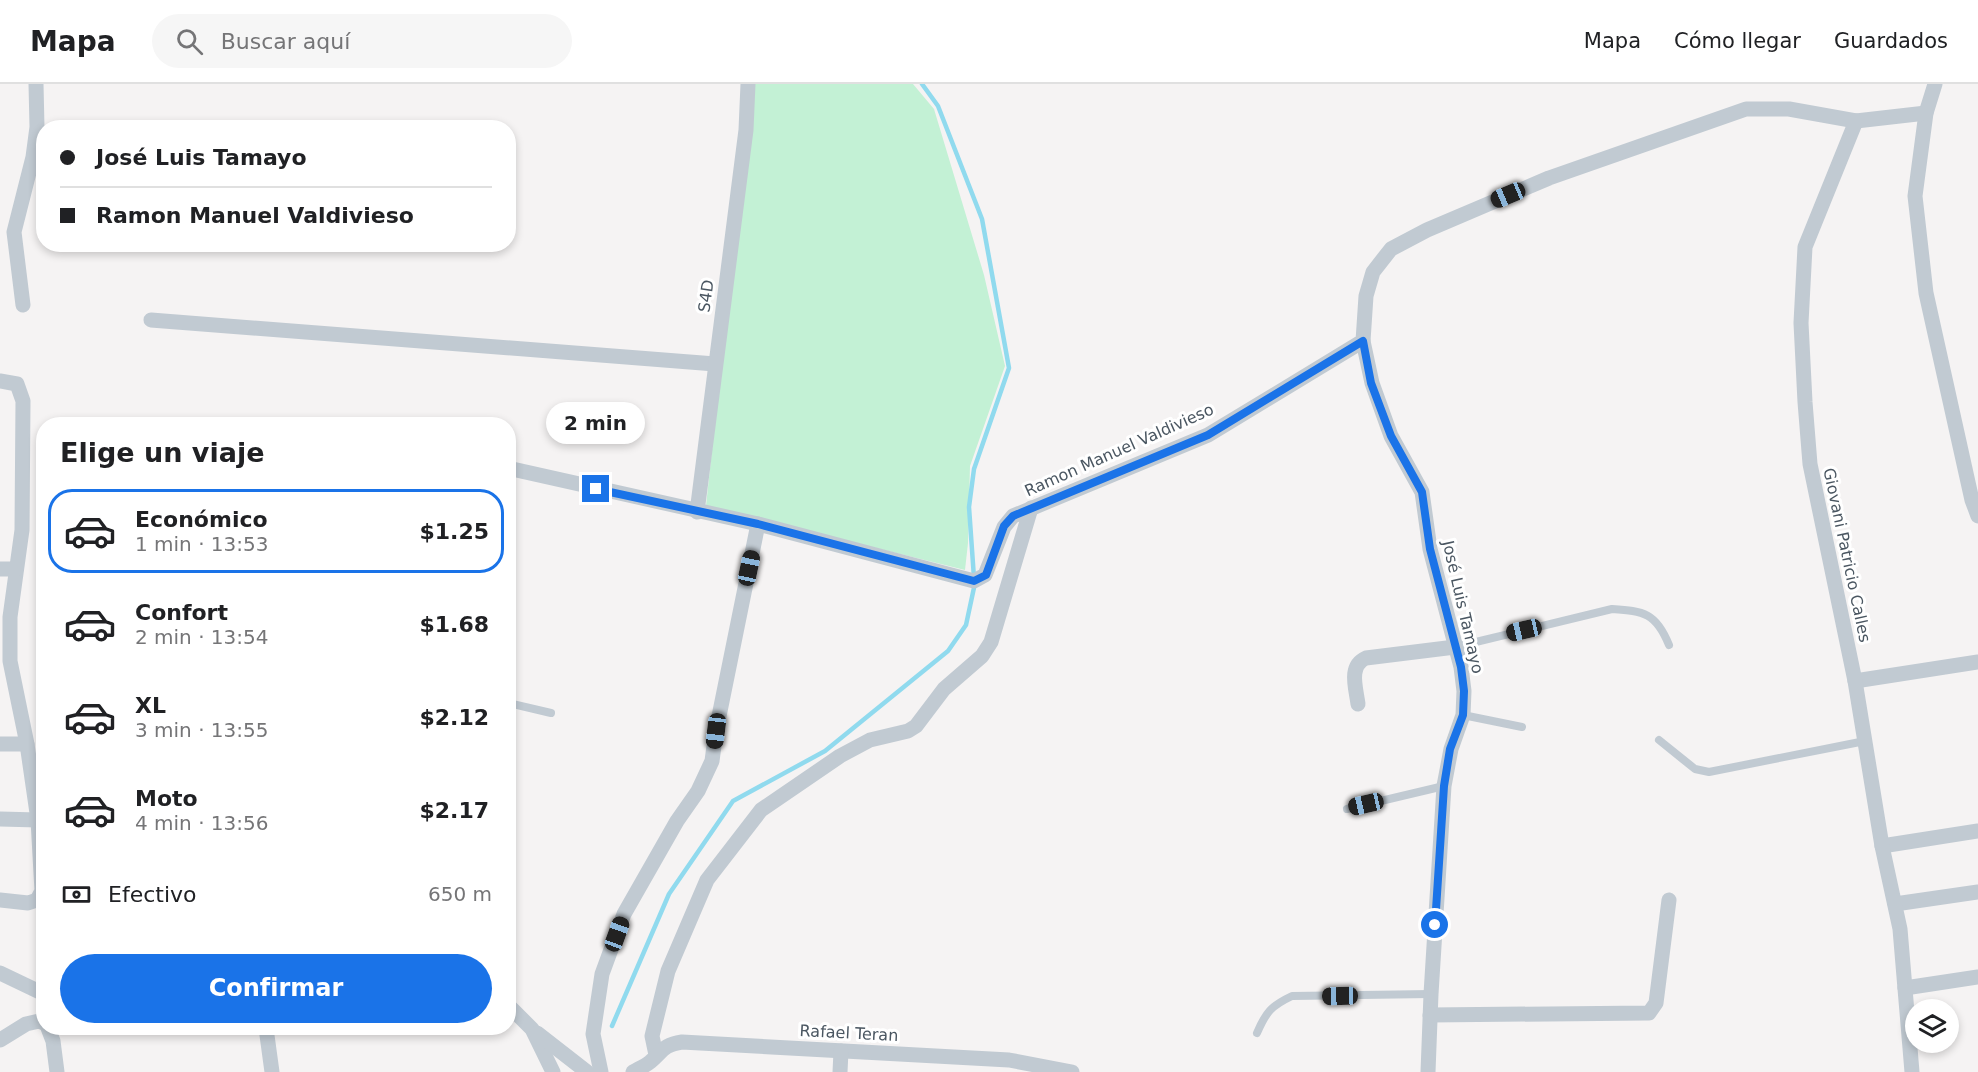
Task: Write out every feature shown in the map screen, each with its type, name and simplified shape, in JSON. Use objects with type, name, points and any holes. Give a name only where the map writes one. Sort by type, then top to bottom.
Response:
[{"type":"street","points":[[23,305],[7,232],[36,137],[36,84]]},
{"type":"street","name":"S4D","points":[[697,512],[746,130],[748,84]]},
{"type":"street","points":[[1935,84],[1926,113],[1915,196],[1926,293],[1972,500],[1978,516]]},
{"type":"street","points":[[1363,341],[1366,296],[1373,272],[1391,249],[1427,230],[1549,178],[1746,109],[1789,109],[1856,121],[1926,113]]},
{"type":"street","name":"Giovani Patricio Calles","points":[[1856,121],[1805,247],[1801,323],[1810,464],[1854,681],[1882,846],[1900,929],[1912,1072]]},
{"type":"street","points":[[151,320],[715,364]]},
{"type":"street","name":"Ramon Manuel Valdivieso","points":[[516,470],[758,524],[974,581],[986,575],[1008,521],[1013,516],[1208,435],[1363,341]]},
{"type":"street","name":"José Luis Tamayo","points":[[1363,341],[1371,383],[1391,436],[1422,492],[1430,549],[1464,691],[1463,715],[1450,749],[1444,786],[1428,1072]]},
{"type":"street","points":[[0,381],[17,384],[23,401],[22,530],[8,569],[10,617],[5,660],[27,744],[36,806]]},
{"type":"street","points":[[656,1055],[652,1036],[668,971],[707,880],[761,810],[840,756],[870,740],[908,731],[916,726],[944,689],[982,656],[991,642],[1031,508]]},
{"type":"street","points":[[601,1072],[593,1034],[602,974],[624,914],[677,820],[698,791],[712,761],[758,524]]},
{"type":"street","points":[[1358,704],[1354,671],[1361,660],[1455,647]]},
{"type":"street","points":[[1854,681],[1978,662]]},
{"type":"street","points":[[0,744],[27,744]]},
{"type":"street","points":[[0,819],[36,820]]},
{"type":"street","points":[[1882,846],[1978,831]]},
{"type":"street","points":[[1895,904],[1978,892]]},
{"type":"street","points":[[0,900],[28,903],[36,900]]},
{"type":"street","points":[[1430,1015],[1649,1013],[1656,1003],[1669,900]]},
{"type":"street","points":[[0,974],[36,990]]},
{"type":"street","points":[[1905,988],[1978,977]]},
{"type":"street","points":[[516,1013],[532,1029],[586,1072]]},
{"type":"street","points":[[0,1040],[26,1024],[36,1022]]},
{"type":"street","points":[[532,1029],[553,1072]]},
{"type":"street","points":[[51,1035],[57,1072]]},
{"type":"street","points":[[267,1035],[272,1072]]},
{"type":"street","name":"Rafael Teran","points":[[633,1072],[649,1062],[662,1048],[672,1043],[682,1042],[1009,1060],[1072,1072]]},
{"type":"street","points":[[840,1072],[841,1051]]},
{"type":"lane","points":[[1455,647],[1612,609],[1638,610],[1653,617],[1663,630],[1669,645]]},
{"type":"lane","points":[[516,705],[551,713]]},
{"type":"lane","points":[[1463,715],[1522,727]]},
{"type":"lane","points":[[1659,740],[1695,769],[1709,772],[1865,741]]},
{"type":"lane","points":[[1347,808],[1444,786]]},
{"type":"lane","points":[[1257,1033],[1266,1012],[1278,1002],[1292,996],[1431,994]]},
{"type":"green space","points":[[751,84],[913,84],[934,109],[984,275],[1005,366],[970,466],[965,570],[706,506]]},
{"type":"waterway","points":[[922,84],[938,106],[982,219],[1009,368],[974,469],[969,507],[974,578]]},
{"type":"waterway","points":[[612,1026],[669,894],[733,801],[825,751],[948,651],[966,625],[975,583]]},
{"type":"route","points":[[596,489],[758,524],[974,581],[986,575],[1004,526],[1013,516],[1208,435],[1363,341],[1371,383],[1391,436],[1422,492],[1430,549],[1461,667],[1464,691],[1463,715],[1450,749],[1444,786],[1435,925]]}]
